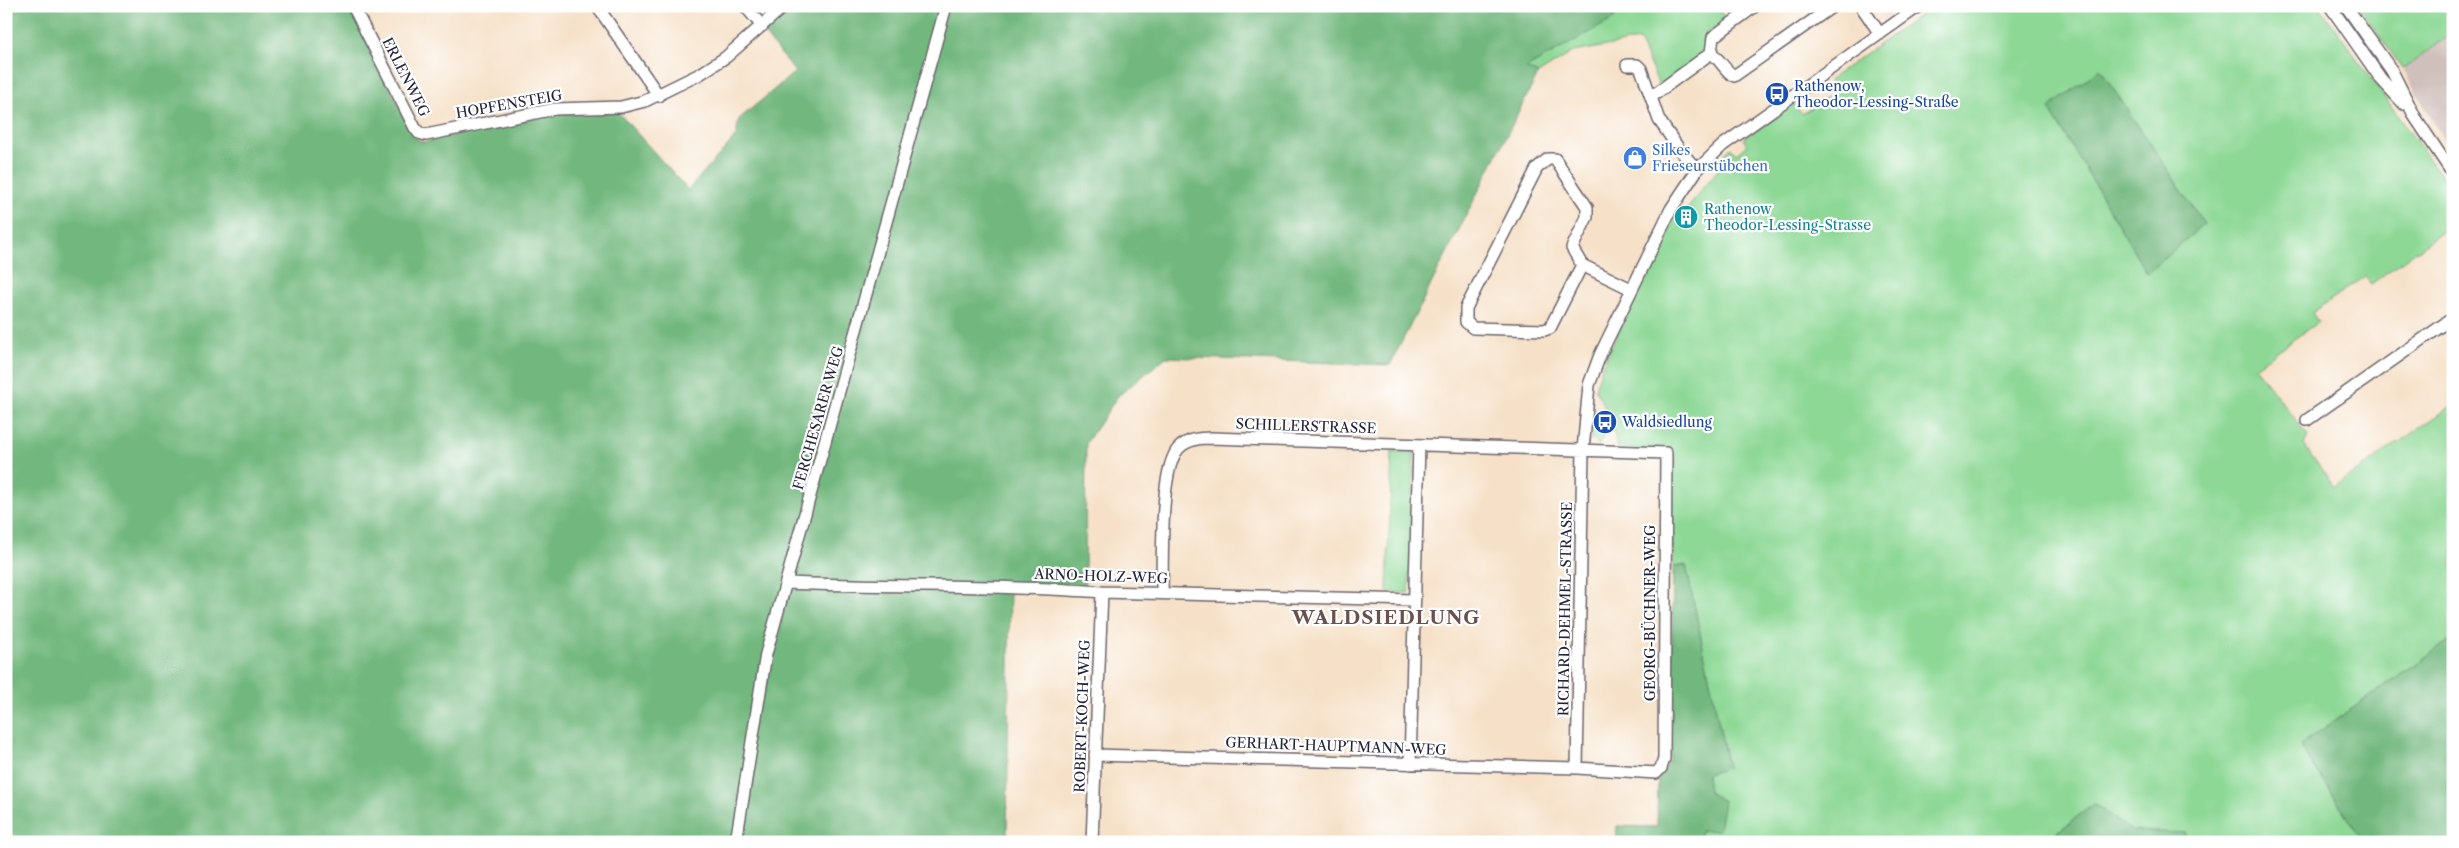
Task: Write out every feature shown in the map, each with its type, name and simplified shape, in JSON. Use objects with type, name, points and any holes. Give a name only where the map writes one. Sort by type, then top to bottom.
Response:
[{"type":"street","name":"ERLENWEG","points":[[353,6],[419,133]]},
{"type":"street","points":[[596,6],[659,96]]},
{"type":"street","points":[[745,6],[762,26]]},
{"type":"street","name":"HOPFENSTEIG","points":[[419,133],[426,135],[555,108],[621,107],[659,96],[726,57],[784,6]]},
{"type":"street","name":"FERCHESARER WEG","points":[[736,842],[764,663],[946,6]]},
{"type":"street","points":[[1651,97],[1711,53],[1713,37],[1756,6]]},
{"type":"street","points":[[1711,53],[1720,59],[1729,73],[1734,76],[1833,6]]},
{"type":"street","points":[[1861,6],[1880,34]]},
{"type":"street","name":"RICHARD-DEHMEL-STRASSE","points":[[1576,768],[1583,450],[1589,385],[1600,356],[1671,209],[1697,170],[1723,145],[1919,6]]},
{"type":"street","points":[[2330,6],[2381,79],[2415,117]]},
{"type":"street","points":[[2346,6],[2392,70],[2415,117],[2453,174]]},
{"type":"street","points":[[1627,65],[1637,65],[1641,69],[1659,120],[1679,149],[1697,170]]},
{"type":"street","points":[[1582,265],[1550,328],[1544,330],[1473,328],[1466,322],[1466,308],[1537,168],[1548,159],[1555,160],[1587,207],[1587,216],[1572,248],[1582,265],[1632,288]]},
{"type":"street","points":[[2307,420],[2453,318]]},
{"type":"street","name":"SCHILLERSTRASSE","points":[[1162,593],[1166,482],[1170,463],[1179,448],[1192,440],[1212,438],[1583,450]]},
{"type":"street","points":[[1410,764],[1419,445]]},
{"type":"street","name":"GEORG-BÜCHNER-WEG","points":[[1576,768],[1656,773],[1661,768],[1664,759],[1666,453],[1583,450]]},
{"type":"street","name":"ARNO-HOLZ-WEG","points":[[787,583],[965,588],[1082,588],[1102,592],[1414,600]]},
{"type":"street","name":"ROBERT-KOCH-WEG","points":[[1092,842],[1102,592]]},
{"type":"street","name":"GERHART-HAUPTMANN-WEG","points":[[1095,755],[1576,768]]},
{"type":"shaded area","points":[[1874,6],[1910,6],[1886,23]]},
{"type":"shaded area","points":[[2453,33],[2453,156],[2403,69]]},
{"type":"green space","points":[[6,6],[350,7],[414,137],[423,142],[553,114],[618,112],[688,190],[736,136],[739,119],[795,72],[763,32],[791,6],[1609,6],[1615,18],[1526,68],[1538,74],[1390,365],[1166,357],[1118,396],[1086,443],[1085,584],[1010,584],[1007,842],[6,842]]},
{"type":"green space","points":[[1609,6],[1717,6],[1726,20],[1704,35],[1704,53],[1660,87],[1639,40],[1573,52],[1538,74],[1526,68],[1615,18]]},
{"type":"green space","points":[[1933,6],[2319,6],[2453,192],[2453,224],[2371,284],[2365,276],[2312,313],[2318,322],[2255,367],[2308,436],[2304,445],[2334,487],[2453,405],[2453,638],[2300,745],[2364,842],[2181,842],[2186,833],[2131,831],[2094,804],[2044,842],[1700,842],[1700,831],[1709,793],[1707,774],[1728,768],[1686,566],[1673,567],[1671,455],[1617,447],[1612,421],[1595,389],[1604,361],[1680,207],[1687,210],[1718,170],[1713,164],[1731,148],[1736,154],[1747,145],[1743,139],[1792,102],[1802,114],[1834,93],[1829,80]],"holes":[[[2100,69],[2204,224],[2147,273],[2049,108]]]},
{"type":"green space","points":[[2358,6],[2453,6],[2453,33],[2403,69]]},
{"type":"green space","points":[[2100,69],[2204,224],[2147,273],[2049,108]]},
{"type":"green space","points":[[1592,414],[1598,420],[1604,435],[1599,445],[1591,439]]},
{"type":"green space","points":[[1392,451],[1414,452],[1409,593],[1387,592]]},
{"type":"green space","points":[[1686,565],[1728,768],[1707,774],[1709,793],[1724,801],[1719,830],[1700,831],[1700,842],[1616,842],[1617,826],[1657,827],[1658,779],[1670,761],[1673,567]]},
{"type":"green space","points":[[2453,638],[2453,842],[2364,842],[2300,745]]},
{"type":"green space","points":[[2094,804],[2132,831],[2186,833],[2181,842],[2044,842]]},
{"type":"place","name":"Rathenow, Theodor-Lessing-Straße","points":[[1777,94]]},
{"type":"place","name":"Silkes Frieseurstübchen","points":[[1635,158]]},
{"type":"place","name":"Rathenow Theodor-Lessing-Strasse","points":[[1686,217]]},
{"type":"place","name":"Waldsiedlung","points":[[1605,422]]},
{"type":"district","name":"WALDSIEDLUNG","points":[[1386,617]]}]
